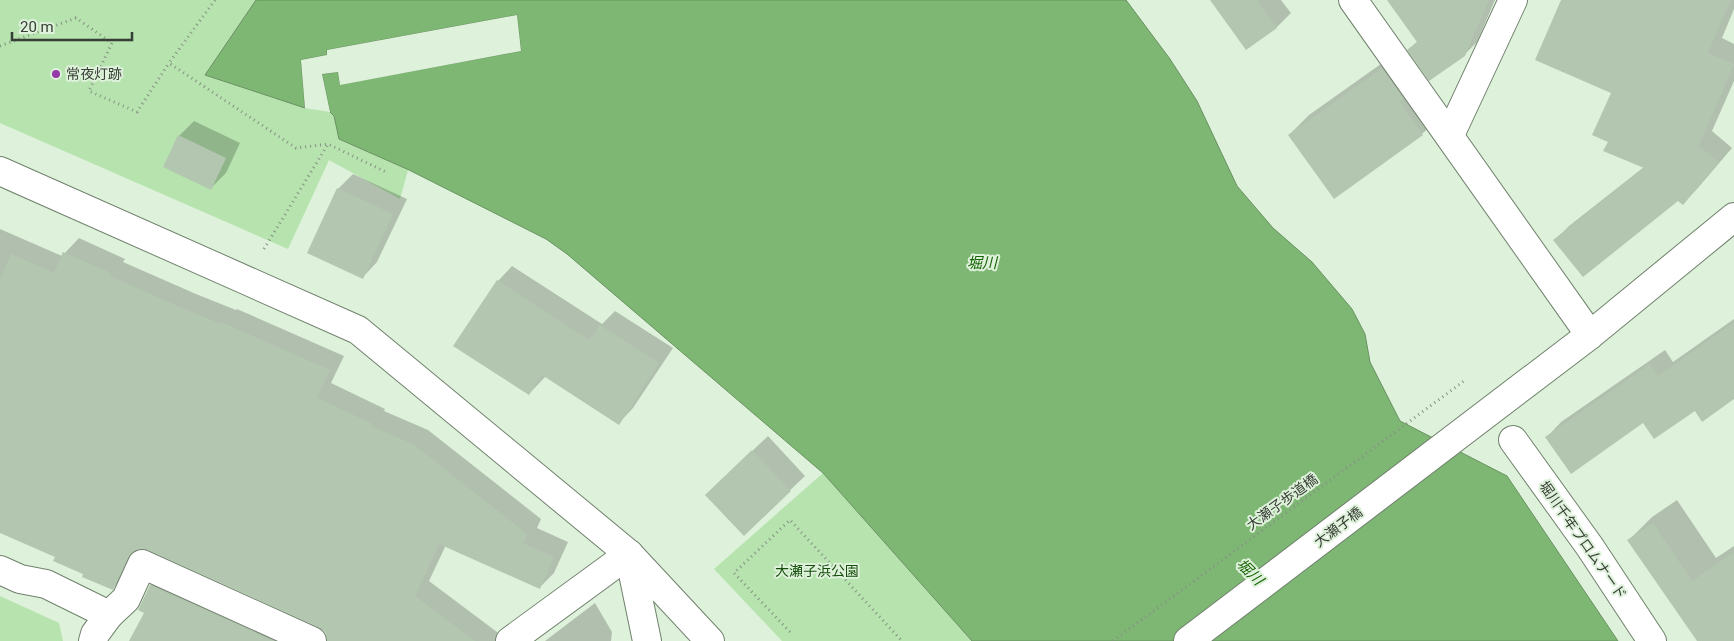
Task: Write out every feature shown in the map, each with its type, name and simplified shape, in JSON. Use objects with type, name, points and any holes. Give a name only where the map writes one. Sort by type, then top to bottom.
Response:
[{"type":"street","points":[[1353,0],[1590,335]]},
{"type":"street","points":[[1450,135],[1513,0]]},
{"type":"street","points":[[0,170],[358,330],[629,554],[710,641]]},
{"type":"street","name":"大瀬子橋","points":[[1188,641],[1590,335],[1734,217]]},
{"type":"street","name":"堀川千年プロムナード","points":[[1513,440],[1590,547],[1652,641]]},
{"type":"street","points":[[510,641],[629,554]]},
{"type":"street","points":[[629,554],[647,641]]},
{"type":"street","points":[[92,641],[109,615],[126,599],[142,564],[312,641]]},
{"type":"street","points":[[0,570],[20,579],[46,584],[109,615]]},
{"type":"path","points":[[0,46],[76,18],[112,43],[89,91],[137,112],[169,63],[215,0]]},
{"type":"path","points":[[169,63],[296,148],[328,144],[388,173]]},
{"type":"path","points":[[261,254],[328,144]]},
{"type":"path","name":"大瀬子歩道橋","points":[[1113,641],[1464,381]]},
{"type":"path","points":[[790,632],[734,573],[790,520],[902,641]]},
{"type":"green space","points":[[0,0],[256,0],[205,75],[305,108],[330,112],[334,116],[339,139],[408,170],[400,199],[329,160],[288,249],[0,123]]},
{"type":"green space","name":"大瀬子浜公園","points":[[823,473],[972,641],[782,641],[714,569]]},
{"type":"green space","points":[[0,596],[59,623],[63,641],[0,641]]},
{"type":"water","name":"堀川","points":[[256,0],[1126,0],[1170,59],[1197,101],[1237,186],[1273,228],[1312,262],[1352,309],[1365,334],[1370,362],[1400,421],[1507,476],[1618,641],[972,641],[823,473],[567,254],[546,239],[409,170],[339,139],[334,116],[330,112],[322,74],[338,72],[340,84],[521,51],[517,15],[327,50],[327,55],[301,60],[305,108],[205,75]]},
{"type":"pier","points":[[517,15],[521,51],[340,85],[338,72],[322,74],[330,112],[328,112],[320,75],[321,72],[339,69],[342,82],[519,49],[515,18],[329,52],[328,58],[303,62],[307,108],[305,108],[301,60],[327,55],[327,50]]},
{"type":"building","points":[[1210,0],[1257,0],[1277,28],[1246,50]]},
{"type":"building","points":[[1387,0],[1489,0],[1465,56],[1429,81],[1407,50],[1417,42]]},
{"type":"building","points":[[1561,0],[1731,0],[1708,53],[1734,64],[1699,146],[1719,162],[1683,205],[1678,201],[1583,277],[1553,240],[1644,168],[1603,151],[1608,142],[1592,135],[1611,93],[1535,60]]},
{"type":"building","points":[[1382,68],[1404,99],[1400,102],[1423,135],[1334,199],[1288,135]]},
{"type":"building","points":[[178,135],[226,158],[211,190],[163,167]]},
{"type":"building","points":[[337,188],[393,214],[363,279],[307,253]]},
{"type":"building","points":[[63,252],[111,273],[110,276],[182,308],[221,324],[221,322],[330,370],[317,398],[371,423],[371,426],[413,444],[527,534],[523,543],[554,557],[540,589],[439,544],[415,596],[475,641],[327,641],[325,632],[318,627],[148,550],[140,549],[133,552],[128,558],[113,590],[82,577],[83,574],[53,561],[55,557],[0,533],[0,279],[11,254],[54,273]]},
{"type":"building","points":[[497,280],[589,340],[600,325],[659,363],[619,425],[542,375],[529,395],[453,346]]},
{"type":"building","points":[[1734,322],[1734,399],[1702,422],[1695,411],[1654,439],[1643,423],[1571,474],[1545,437],[1650,364],[1658,376]]},
{"type":"building","points":[[752,450],[791,491],[744,536],[705,495]]},
{"type":"building","points":[[1653,523],[1692,581],[1734,552],[1734,641],[1697,641],[1627,540]]},
{"type":"building","points":[[150,585],[274,641],[129,641],[144,613],[138,610]]},
{"type":"place","name":"常夜灯跡","points":[[56,74]]}]
